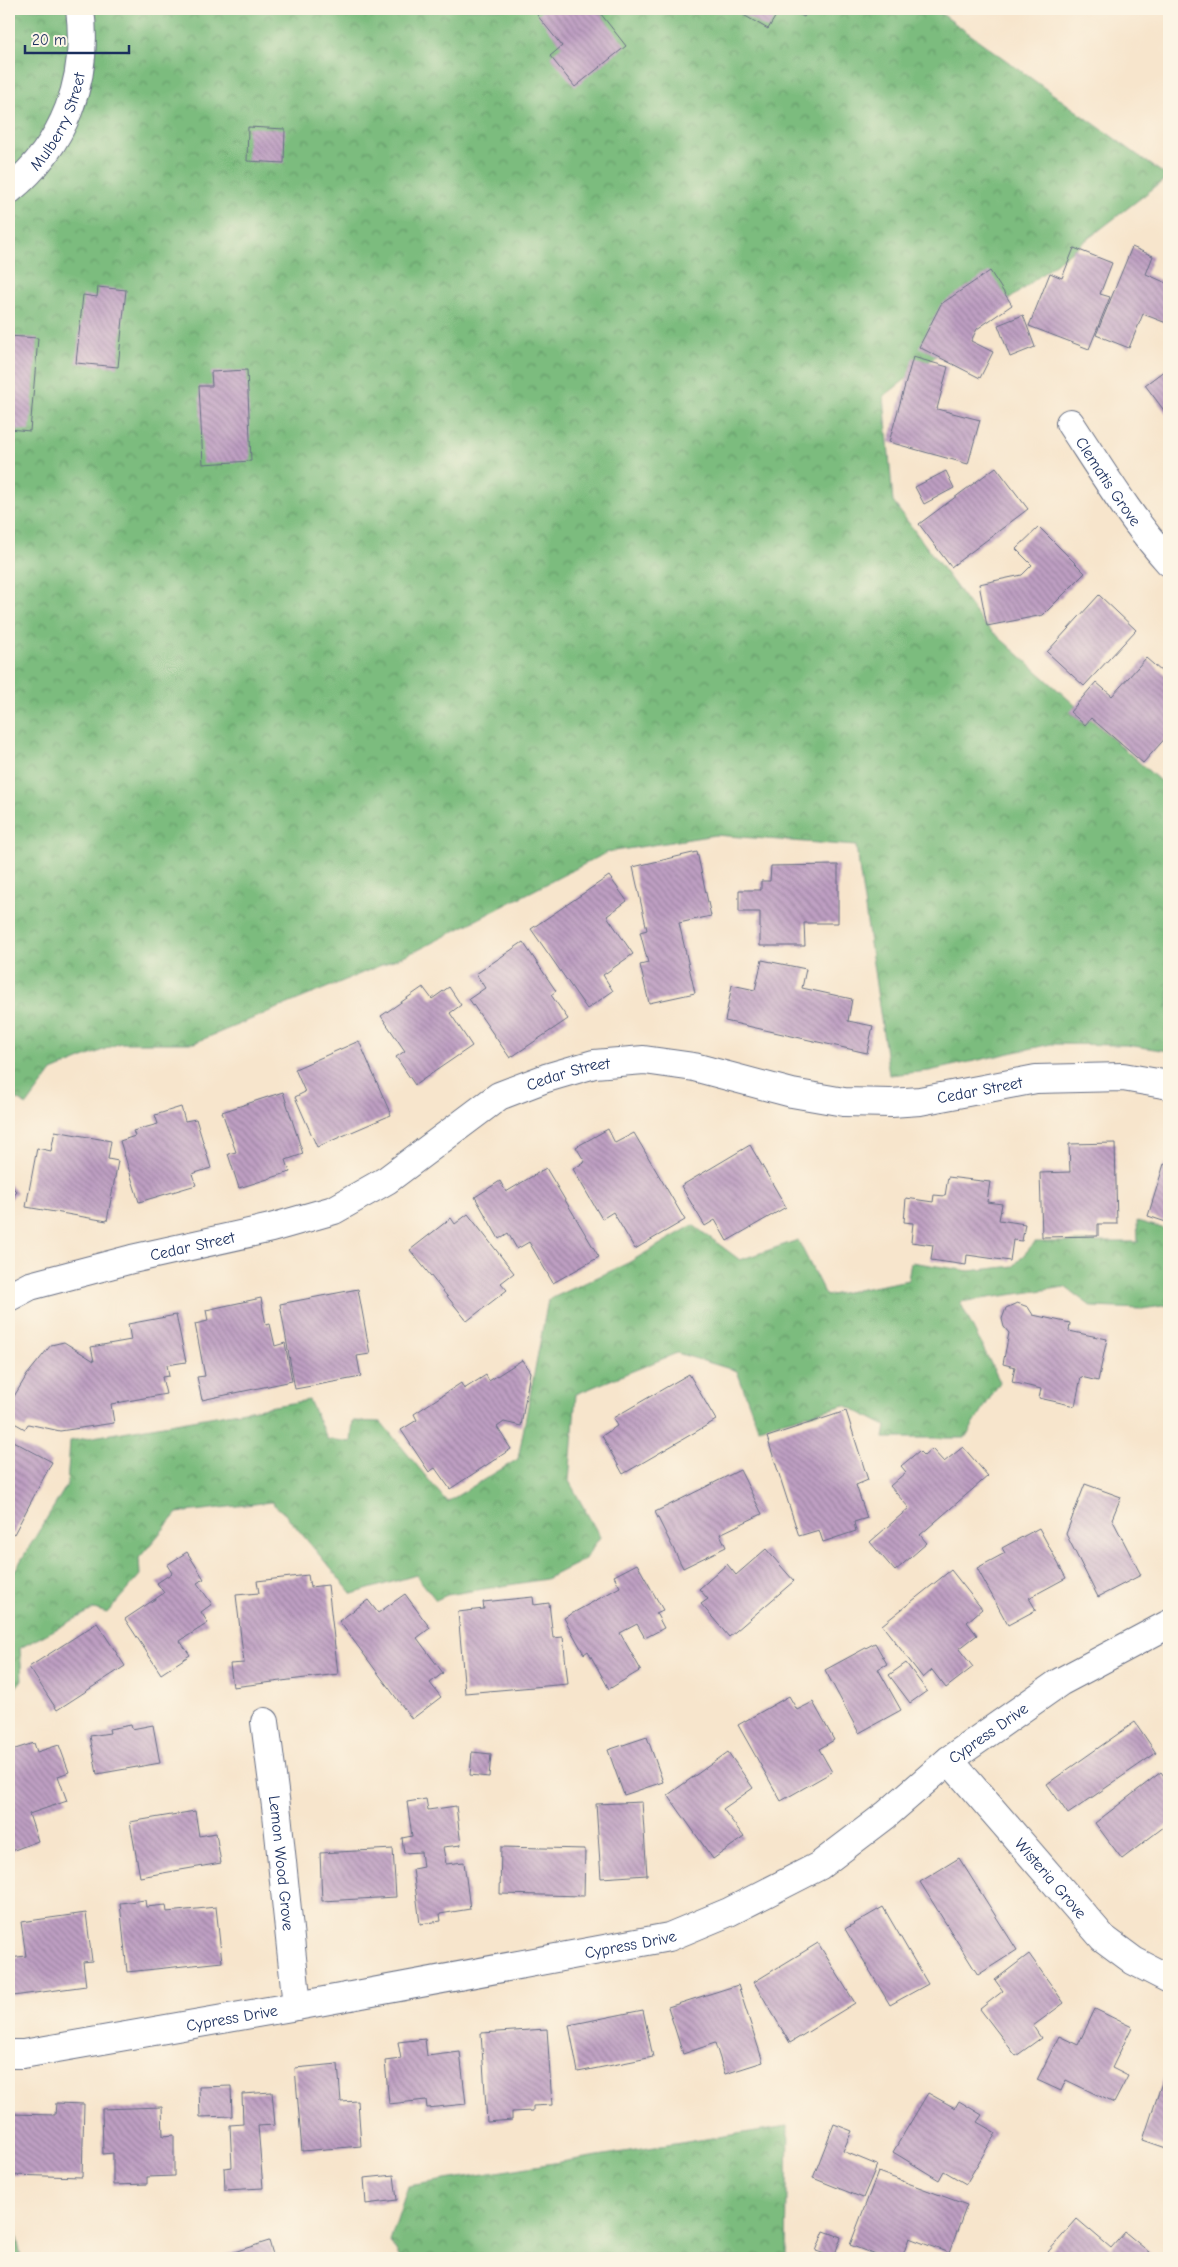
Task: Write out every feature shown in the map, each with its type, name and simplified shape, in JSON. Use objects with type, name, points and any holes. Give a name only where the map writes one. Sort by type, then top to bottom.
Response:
[{"type":"street","name":"Mulberry Street","points":[[9,190],[40,160],[58,131],[75,94],[84,42],[80,9]]},
{"type":"street","name":"Clematis Grove","points":[[1070,423],[1114,490],[1169,562]]},
{"type":"street","name":"Cedar Street","points":[[9,1297],[30,1286],[132,1259],[271,1228],[334,1210],[387,1180],[499,1096],[546,1078],[594,1064],[644,1060],[694,1067],[792,1093],[844,1102],[891,1103],[920,1101],[1044,1078],[1123,1077],[1169,1086]]},
{"type":"street","name":"Cypress Drive","points":[[9,2054],[33,2052],[297,2006],[669,1937],[729,1912],[819,1866],[886,1815],[949,1760],[1060,1682],[1169,1624]]},
{"type":"street","name":"Lemon Wood Grove","points":[[264,1722],[277,1814],[297,2006]]},
{"type":"street","name":"Wisteria Grove","points":[[949,1760],[1103,1938],[1134,1962],[1169,1979]]},
{"type":"green space","points":[[9,9],[935,9],[1168,177],[884,396],[893,502],[984,624],[1169,789],[1169,1051],[1126,1045],[1051,1044],[929,1071],[889,1075],[856,846],[715,835],[608,852],[420,949],[194,1043],[120,1043],[52,1071],[27,1105],[9,1095]]},
{"type":"green space","points":[[1137,1221],[1169,1230],[1169,1305],[1142,1309],[1092,1307],[1065,1287],[960,1302],[1000,1382],[965,1438],[884,1438],[886,1426],[845,1405],[758,1428],[737,1371],[677,1353],[576,1394],[569,1481],[600,1537],[584,1560],[546,1579],[447,1595],[436,1600],[416,1575],[352,1594],[286,1515],[271,1502],[177,1513],[139,1558],[140,1575],[107,1613],[94,1609],[20,1648],[22,1680],[9,1696],[9,1580],[67,1485],[70,1441],[309,1400],[327,1439],[351,1442],[353,1421],[381,1422],[447,1502],[518,1459],[548,1300],[628,1263],[693,1225],[740,1260],[798,1240],[826,1296],[908,1280],[911,1262],[969,1271],[1014,1266],[1035,1242],[1138,1242]]},
{"type":"green space","points":[[788,2126],[786,2258],[400,2258],[390,2241],[408,2186]]},
{"type":"green space","points":[[10,2200],[21,2258],[9,2258]]},
{"type":"building","points":[[544,9],[597,9],[626,46],[575,87],[550,56],[562,46],[537,15]]},
{"type":"building","points":[[733,9],[780,9],[768,29]]},
{"type":"building","points":[[789,9],[809,9],[804,17]]},
{"type":"building","points":[[248,127],[285,129],[284,163],[247,161]]},
{"type":"building","points":[[1132,247],[1153,256],[1146,274],[1169,284],[1169,324],[1143,314],[1129,348],[1096,335]]},
{"type":"building","points":[[1074,248],[1112,263],[1100,294],[1110,297],[1089,349],[1029,326],[1050,273],[1062,278]]},
{"type":"building","points":[[990,271],[1012,305],[977,329],[971,341],[993,352],[980,378],[919,347],[941,304]]},
{"type":"building","points":[[98,287],[126,290],[118,367],[76,363],[83,295],[97,297]]},
{"type":"building","points":[[1023,315],[1035,347],[1010,357],[998,325]]},
{"type":"building","points":[[9,336],[38,338],[30,431],[9,429]]},
{"type":"building","points":[[913,357],[948,367],[937,409],[980,420],[968,464],[889,442]]},
{"type":"building","points":[[1169,367],[1169,417],[1145,385]]},
{"type":"building","points":[[247,370],[251,461],[203,464],[199,386],[212,386],[211,372]]},
{"type":"building","points":[[996,467],[1028,509],[951,567],[919,524]]},
{"type":"building","points":[[946,471],[954,488],[924,504],[915,487]]},
{"type":"building","points":[[1039,527],[1085,573],[1043,615],[987,626],[979,584],[1022,575],[1032,565],[1016,549]]},
{"type":"building","points":[[1099,595],[1136,630],[1084,686],[1047,652]]},
{"type":"building","points":[[1146,658],[1169,678],[1169,734],[1143,763],[1091,718],[1085,725],[1070,712],[1096,682],[1112,696]]},
{"type":"building","points":[[697,852],[711,916],[679,923],[695,993],[649,1003],[640,965],[648,963],[640,932],[647,930],[633,867]]},
{"type":"building","points":[[838,865],[838,923],[804,923],[805,946],[760,946],[760,912],[739,912],[739,890],[761,890],[761,881],[770,881],[771,866]]},
{"type":"building","points":[[609,876],[627,901],[607,916],[633,954],[603,975],[613,991],[587,1009],[531,929]]},
{"type":"building","points":[[523,942],[556,991],[551,995],[568,1019],[510,1058],[469,999],[485,988],[476,974]]},
{"type":"building","points":[[762,960],[806,969],[802,988],[852,999],[848,1021],[873,1026],[867,1053],[725,1021],[732,985],[755,990]]},
{"type":"building","points":[[423,987],[432,999],[449,987],[461,1005],[450,1013],[472,1046],[415,1085],[396,1057],[405,1051],[381,1016]]},
{"type":"building","points":[[359,1041],[391,1115],[317,1147],[295,1097],[305,1092],[295,1069]]},
{"type":"building","points":[[283,1092],[303,1154],[286,1160],[290,1172],[239,1188],[228,1154],[236,1152],[222,1112]]},
{"type":"building","points":[[181,1107],[185,1121],[196,1119],[211,1168],[192,1174],[196,1185],[139,1202],[120,1141],[135,1136],[133,1131],[158,1124],[155,1115]]},
{"type":"building","points":[[608,1129],[615,1143],[634,1133],[685,1220],[635,1249],[613,1212],[602,1219],[573,1169],[585,1162],[576,1147]]},
{"type":"building","points":[[55,1131],[111,1141],[108,1159],[118,1161],[107,1221],[26,1207],[37,1148],[51,1151]]},
{"type":"building","points":[[1115,1143],[1117,1224],[1098,1224],[1098,1236],[1042,1237],[1040,1173],[1070,1172],[1069,1144]]},
{"type":"building","points":[[750,1145],[786,1207],[727,1241],[715,1220],[705,1226],[681,1186]]},
{"type":"building","points":[[1164,1164],[1169,1166],[1169,1223],[1148,1216]]},
{"type":"building","points":[[546,1168],[599,1257],[553,1283],[529,1242],[517,1249],[508,1233],[499,1239],[475,1197],[500,1181],[506,1192]]},
{"type":"building","points":[[948,1177],[990,1182],[987,1202],[1002,1204],[999,1220],[1025,1224],[1022,1241],[1013,1240],[1010,1261],[967,1255],[966,1265],[931,1260],[933,1245],[911,1242],[913,1223],[904,1222],[906,1198],[933,1202],[934,1195],[945,1196]]},
{"type":"building","points":[[9,1184],[17,1192],[9,1201]]},
{"type":"building","points":[[468,1214],[514,1273],[501,1283],[507,1290],[467,1321],[410,1250],[451,1218],[455,1224]]},
{"type":"building","points":[[358,1289],[370,1354],[357,1356],[361,1377],[295,1389],[280,1304]]},
{"type":"building","points":[[261,1298],[266,1325],[270,1324],[275,1346],[285,1343],[292,1381],[202,1400],[197,1377],[205,1376],[195,1324],[208,1321],[206,1310]]},
{"type":"building","points":[[1017,1303],[1028,1307],[1033,1315],[1070,1323],[1069,1331],[1107,1339],[1098,1381],[1081,1377],[1075,1406],[1039,1398],[1041,1389],[1012,1382],[1015,1367],[1003,1364],[1009,1333],[1004,1327],[1002,1319],[1006,1308]]},
{"type":"building","points":[[176,1315],[186,1362],[167,1365],[169,1376],[162,1377],[166,1394],[111,1404],[114,1423],[60,1431],[28,1424],[25,1429],[9,1420],[9,1395],[13,1398],[27,1375],[51,1345],[64,1342],[94,1361],[91,1347],[131,1340],[128,1324]]},
{"type":"building","points":[[522,1360],[530,1372],[521,1426],[504,1422],[497,1427],[511,1449],[450,1489],[435,1468],[429,1472],[401,1430],[417,1420],[414,1414],[461,1383],[464,1389],[486,1375],[489,1381]]},
{"type":"building","points":[[689,1374],[716,1420],[623,1474],[602,1436],[617,1426],[613,1418]]},
{"type":"building","points":[[846,1411],[868,1480],[856,1485],[867,1518],[854,1522],[856,1531],[823,1542],[819,1530],[799,1536],[767,1437]]},
{"type":"building","points":[[9,1439],[52,1462],[14,1534],[9,1531]]},
{"type":"building","points":[[963,1447],[988,1476],[920,1535],[927,1543],[895,1571],[870,1542],[909,1508],[890,1486],[906,1472],[901,1466],[919,1451],[924,1456],[932,1449],[944,1462]]},
{"type":"building","points":[[740,1470],[762,1514],[720,1534],[726,1547],[683,1568],[655,1512]]},
{"type":"building","points":[[1085,1484],[1121,1497],[1112,1519],[1141,1575],[1098,1597],[1066,1534]]},
{"type":"building","points":[[1039,1528],[1066,1578],[1029,1598],[1036,1610],[1008,1625],[977,1568],[1005,1553],[1002,1548]]},
{"type":"building","points":[[766,1549],[794,1581],[729,1637],[701,1604],[708,1599],[699,1589],[727,1564],[736,1575]]},
{"type":"building","points":[[187,1552],[204,1579],[197,1583],[212,1604],[201,1612],[208,1623],[180,1641],[190,1655],[161,1674],[125,1619],[164,1593],[157,1583],[172,1573],[167,1565]]},
{"type":"building","points":[[637,1564],[663,1610],[656,1613],[664,1628],[645,1638],[637,1624],[620,1633],[641,1670],[609,1689],[588,1651],[584,1654],[564,1618],[620,1587],[614,1576]]},
{"type":"building","points":[[951,1570],[982,1609],[967,1622],[977,1635],[959,1649],[973,1667],[946,1688],[932,1670],[923,1678],[882,1625]]},
{"type":"building","points":[[308,1575],[310,1587],[328,1585],[338,1674],[233,1687],[230,1664],[244,1663],[236,1595],[259,1593],[257,1581]]},
{"type":"building","points":[[405,1594],[430,1628],[417,1638],[443,1673],[430,1683],[441,1697],[412,1719],[339,1621],[368,1600],[378,1613]]},
{"type":"building","points":[[533,1597],[534,1605],[549,1603],[553,1638],[563,1637],[568,1684],[465,1693],[458,1612],[484,1609],[483,1602]]},
{"type":"building","points":[[97,1623],[125,1666],[57,1710],[29,1667]]},
{"type":"building","points":[[875,1643],[887,1664],[878,1669],[901,1710],[859,1733],[825,1670]]},
{"type":"building","points":[[906,1663],[927,1691],[910,1703],[889,1675]]},
{"type":"building","points":[[789,1696],[797,1710],[813,1702],[834,1740],[819,1749],[832,1772],[781,1801],[738,1725]]},
{"type":"building","points":[[1135,1722],[1156,1753],[1068,1814],[1047,1784]]},
{"type":"building","points":[[131,1725],[132,1729],[153,1725],[160,1763],[97,1774],[90,1736],[110,1733],[109,1729]]},
{"type":"building","points":[[647,1737],[663,1782],[624,1795],[608,1750]]},
{"type":"building","points":[[34,1743],[37,1752],[59,1745],[69,1772],[58,1776],[67,1801],[29,1814],[38,1841],[9,1852],[9,1751]]},
{"type":"building","points":[[472,1752],[491,1754],[489,1777],[470,1775]]},
{"type":"building","points":[[728,1752],[753,1788],[723,1809],[744,1837],[713,1859],[668,1795]]},
{"type":"building","points":[[1161,1772],[1169,1783],[1169,1823],[1122,1859],[1095,1823]]},
{"type":"building","points":[[426,1799],[428,1810],[456,1806],[461,1845],[443,1847],[446,1864],[464,1862],[470,1909],[440,1914],[441,1921],[420,1924],[413,1869],[423,1867],[421,1852],[404,1853],[402,1838],[412,1836],[407,1802]]},
{"type":"building","points":[[642,1802],[647,1875],[601,1878],[596,1804]]},
{"type":"building","points":[[195,1811],[199,1836],[216,1833],[221,1863],[140,1877],[130,1822]]},
{"type":"building","points":[[501,1847],[585,1849],[584,1896],[500,1894]]},
{"type":"building","points":[[393,1849],[396,1897],[322,1901],[320,1853]]},
{"type":"building","points":[[959,1858],[1017,1950],[978,1975],[920,1882]]},
{"type":"building","points":[[145,1900],[146,1907],[166,1905],[167,1912],[216,1907],[222,1962],[127,1972],[120,1903]]},
{"type":"building","points":[[883,1907],[928,1984],[890,2005],[845,1929]]},
{"type":"building","points":[[86,1913],[92,1961],[83,1962],[86,1986],[13,1996],[9,1958],[26,1956],[21,1922]]},
{"type":"building","points":[[818,1943],[855,2003],[790,2043],[754,1982]]},
{"type":"building","points":[[1029,1954],[1064,2003],[1033,2026],[1041,2038],[1016,2056],[980,2009],[1003,1991],[995,1980]]},
{"type":"building","points":[[738,1985],[763,2062],[725,2074],[715,2043],[683,2054],[668,2007]]},
{"type":"building","points":[[1095,2009],[1132,2027],[1112,2068],[1128,2076],[1114,2103],[1066,2080],[1061,2091],[1037,2080],[1059,2036],[1078,2045]]},
{"type":"building","points":[[643,2010],[653,2057],[578,2072],[569,2025]]},
{"type":"building","points":[[547,2029],[552,2105],[533,2106],[533,2111],[512,2112],[512,2120],[487,2122],[481,2033]]},
{"type":"building","points":[[425,2039],[427,2056],[460,2052],[466,2104],[427,2108],[426,2100],[389,2104],[385,2061],[401,2059],[398,2042]]},
{"type":"building","points":[[1169,2061],[1169,2149],[1143,2140]]},
{"type":"building","points":[[338,2064],[341,2102],[358,2101],[361,2146],[302,2151],[295,2068]]},
{"type":"building","points":[[231,2086],[232,2116],[200,2117],[199,2087]]},
{"type":"building","points":[[272,2092],[275,2125],[258,2126],[263,2188],[225,2190],[224,2168],[232,2167],[230,2125],[243,2124],[242,2094]]},
{"type":"building","points":[[928,2093],[955,2108],[959,2101],[982,2115],[977,2122],[996,2133],[966,2184],[944,2171],[939,2180],[893,2152]]},
{"type":"building","points":[[56,2103],[84,2104],[82,2177],[9,2175],[9,2114],[55,2115]]},
{"type":"building","points":[[162,2107],[163,2136],[174,2135],[174,2176],[147,2177],[147,2184],[113,2185],[113,2153],[103,2154],[102,2109]]},
{"type":"building","points":[[834,2124],[852,2131],[843,2151],[877,2165],[863,2198],[813,2178]]},
{"type":"building","points":[[878,2172],[967,2205],[949,2253],[909,2238],[902,2258],[884,2258],[850,2245]]},
{"type":"building","points":[[394,2175],[397,2200],[366,2204],[364,2178]]},
{"type":"building","points":[[1077,2219],[1111,2248],[1125,2232],[1156,2258],[1055,2258],[1048,2252]]},
{"type":"building","points":[[824,2231],[841,2237],[834,2257],[816,2251]]},
{"type":"building","points":[[269,2241],[274,2258],[215,2258]]}]
